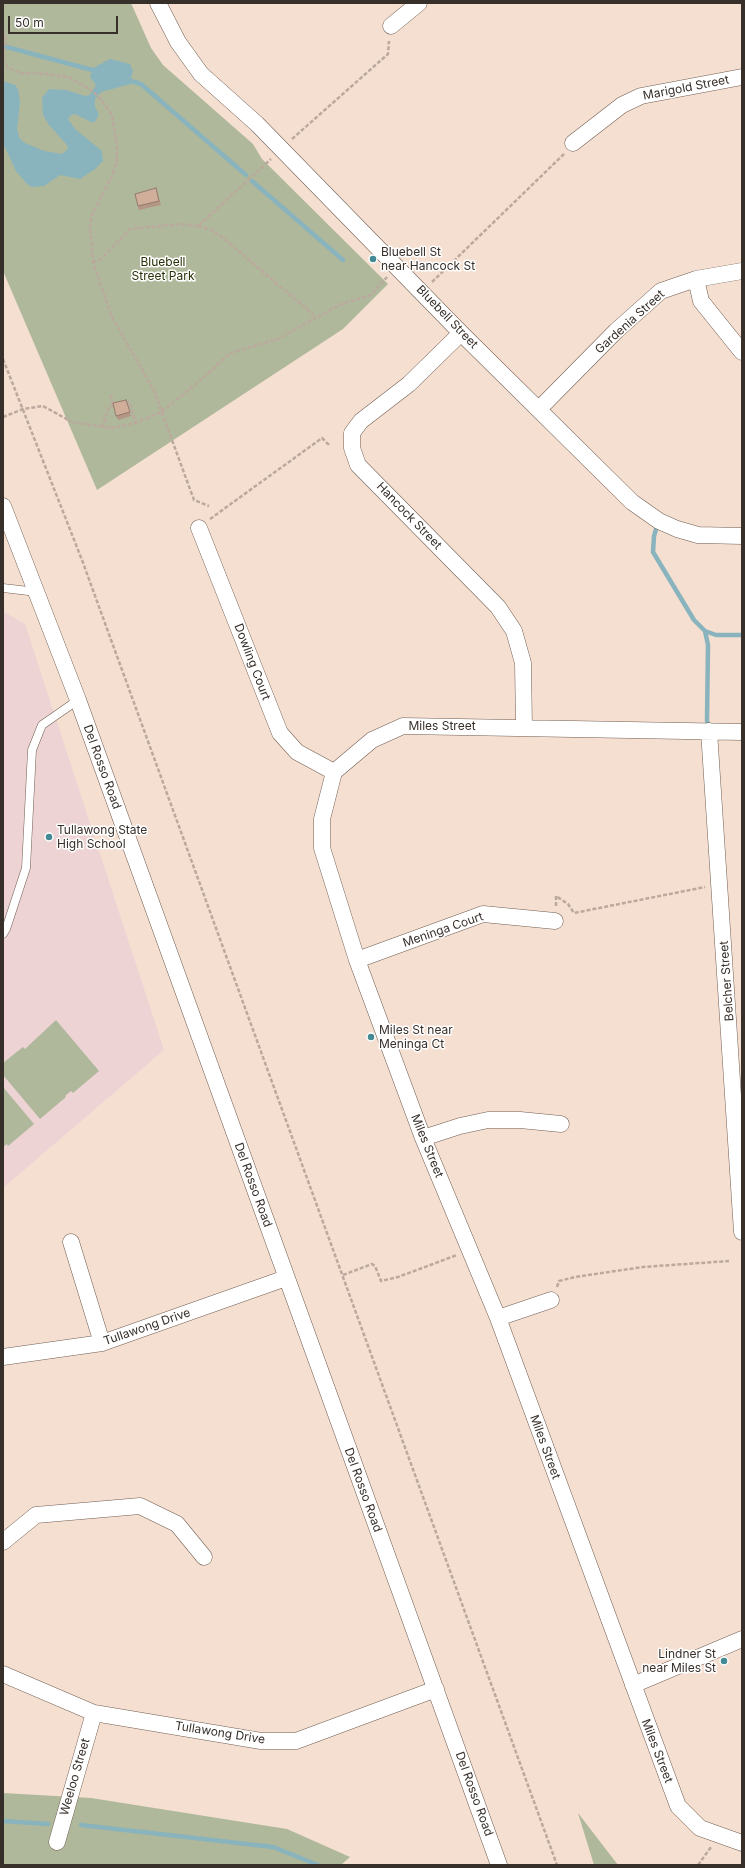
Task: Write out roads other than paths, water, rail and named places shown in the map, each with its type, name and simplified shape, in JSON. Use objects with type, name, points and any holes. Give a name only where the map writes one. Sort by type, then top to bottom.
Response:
[{"type":"street","name":"Bluebell Street","points":[[158,3],[178,42],[201,74],[257,124],[462,333],[632,502],[658,521],[698,534],[742,536]]},
{"type":"street","points":[[391,26],[419,3]]},
{"type":"street","name":"Marigold Street","points":[[573,143],[622,105],[641,96],[742,77]]},
{"type":"street","name":"Gardenia Street","points":[[539,409],[616,331],[661,291],[696,279],[742,271]]},
{"type":"street","points":[[696,279],[701,301],[742,352]]},
{"type":"street","name":"Hancock Street","points":[[462,333],[409,384],[361,421],[352,433],[352,448],[358,465],[498,607],[514,631],[523,663],[524,727]]},
{"type":"street","name":"Del Rosso Road","points":[[3,506],[78,700],[499,1865]]},
{"type":"street","name":"Dowling Court","points":[[199,528],[280,733],[297,752],[334,772]]},
{"type":"street","name":"Miles Street","points":[[742,732],[403,726],[372,740],[334,772],[322,819],[322,848],[357,960],[423,1138],[498,1318],[678,1806],[700,1828],[718,1836],[742,1843]]},
{"type":"street","name":"Belcher Street","points":[[709,731],[720,885],[736,1032],[742,1221]]},
{"type":"street","name":"Meninga Court","points":[[357,960],[483,914],[555,921]]},
{"type":"street","points":[[423,1138],[460,1126],[488,1120],[520,1120],[561,1124]]},
{"type":"street","points":[[71,1242],[102,1343]]},
{"type":"street","name":"Tullawong Drive","points":[[3,1356],[102,1343],[286,1278]]},
{"type":"street","points":[[498,1318],[551,1300]]},
{"type":"street","points":[[3,1542],[36,1514],[140,1506],[177,1524],[204,1556]]},
{"type":"street","points":[[633,1686],[742,1639]]},
{"type":"street","name":"Tullawong Drive","points":[[3,1674],[94,1713],[261,1742],[296,1741],[436,1689]]},
{"type":"street","name":"Weeloo Street","points":[[57,1842],[94,1713]]},
{"type":"lane","points":[[3,588],[37,592]]},
{"type":"lane","points":[[3,934],[26,868],[32,750],[42,725],[78,700]]},
{"type":"water","points":[[110,59],[130,64],[133,71],[131,78],[134,83],[101,92],[95,99],[95,107],[99,114],[95,122],[91,122],[75,114],[71,115],[68,119],[75,129],[102,151],[103,161],[95,169],[80,179],[60,175],[44,186],[32,187],[27,184],[16,171],[3,143],[3,81],[15,85],[18,89],[20,102],[17,129],[20,139],[25,143],[44,151],[62,154],[68,149],[67,145],[49,125],[43,115],[42,98],[49,89],[66,90],[85,96],[90,95],[96,85],[90,77],[93,68]]},
{"type":"waterway","points":[[3,46],[96,71]]},
{"type":"waterway","points":[[128,80],[141,84],[246,175]]},
{"type":"waterway","points":[[252,181],[343,260]]},
{"type":"waterway","points":[[658,523],[654,536],[653,552],[694,620],[705,631],[716,635],[742,635]]},
{"type":"waterway","points":[[705,631],[708,645],[708,729]]},
{"type":"waterway","points":[[3,1821],[48,1824]]},
{"type":"waterway","points":[[81,1825],[273,1847],[318,1865]]},
{"type":"place","name":"Bluebell St near Hancock St","points":[[373,259]]},
{"type":"place","name":"Tullawong State High School","points":[[49,837]]},
{"type":"place","name":"Miles St near Meninga Ct","points":[[371,1037]]},
{"type":"place","name":"Lindner St near Miles St","points":[[724,1661]]},
{"type":"park label","name":"Bluebell Street Park","points":[[163,269]]}]
